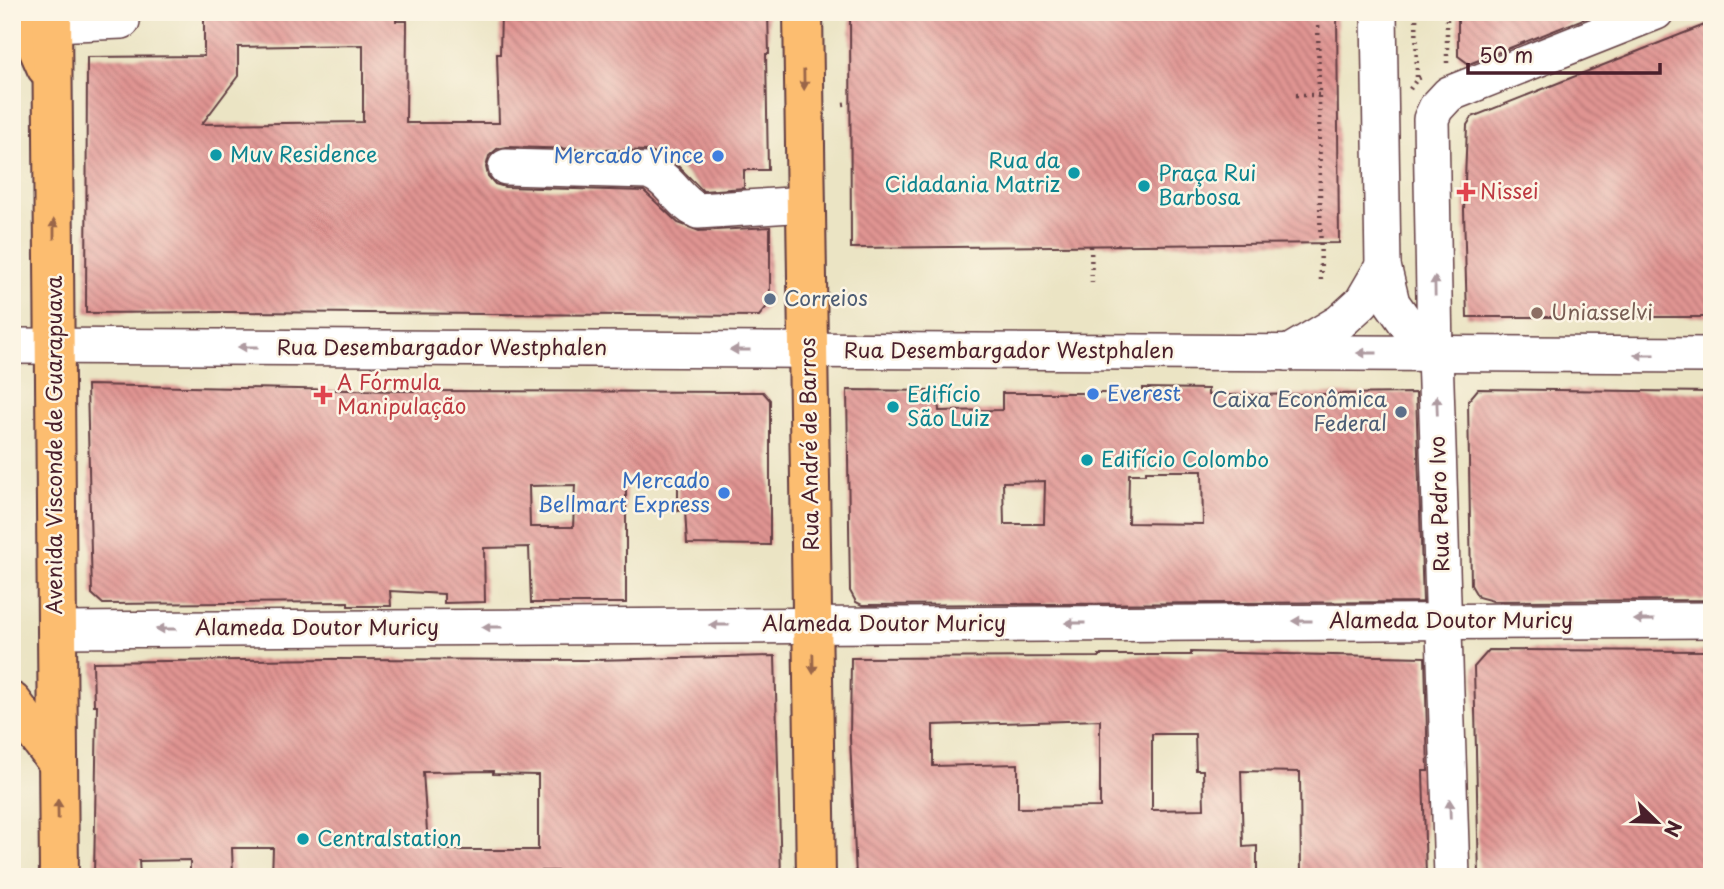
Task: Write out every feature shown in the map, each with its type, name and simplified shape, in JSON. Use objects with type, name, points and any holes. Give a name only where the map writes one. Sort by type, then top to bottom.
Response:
[{"type":"main road","name":"Rua André de Barros","points":[[803,12],[816,877]]},
{"type":"main road","name":"Avenida Visconde de Guarapuava","points":[[42,16],[53,82],[58,877]]},
{"type":"main road","points":[[12,702],[57,762]]},
{"type":"street","points":[[1379,12],[1383,266],[1392,303],[1409,327],[1435,354]]},
{"type":"street","name":"Rua Pedro Ivo","points":[[1452,877],[1435,354],[1431,119],[1436,108],[1449,94],[1656,12]]},
{"type":"street","points":[[42,16],[122,20]]},
{"type":"street","points":[[506,167],[648,171],[659,175],[690,208],[698,211],[806,204]]},
{"type":"street","points":[[1288,353],[1348,316],[1362,302],[1383,266]]},
{"type":"street","name":"Rua Desembargador Westphalen","points":[[12,346],[1712,355]]},
{"type":"street","name":"Alameda Doutor Muricy","points":[[56,630],[1712,620]]},
{"type":"path","points":[[1318,12],[1321,284]]},
{"type":"path","points":[[1416,12],[1417,79]]},
{"type":"path","points":[[1447,12],[1447,69]]},
{"type":"path","points":[[1296,95],[1319,94]]},
{"type":"path","points":[[843,104],[850,103]]},
{"type":"path","points":[[1091,246],[1091,286]]},
{"type":"building","points":[[204,12],[396,12],[396,21],[407,21],[406,123],[499,123],[497,54],[500,54],[501,12],[768,12],[768,170],[744,170],[744,188],[703,191],[674,162],[649,151],[507,147],[497,149],[489,156],[486,167],[488,176],[495,184],[505,187],[644,191],[678,223],[699,231],[770,227],[770,303],[759,316],[86,313],[87,57],[204,56]],"holes":[[[363,45],[363,122],[202,124],[238,76],[238,47]]]},
{"type":"building","name":"Rua da Cidadania Matriz","points":[[850,12],[1337,12],[1339,243],[851,248]]},
{"type":"building","points":[[1458,12],[1601,12],[1469,64],[1458,56]]},
{"type":"building","points":[[1712,22],[1712,317],[1467,317],[1464,210],[1467,125],[1472,117]]},
{"type":"building","points":[[87,385],[399,391],[763,392],[770,400],[770,545],[687,544],[685,510],[678,511],[678,478],[626,477],[626,603],[531,603],[529,547],[484,548],[485,602],[444,603],[444,594],[390,591],[391,606],[348,606],[348,602],[103,604],[92,594]],"holes":[[[575,485],[573,527],[530,527],[529,486]]]},
{"type":"building","points":[[1143,388],[1208,389],[1208,395],[1416,393],[1423,602],[862,605],[856,602],[850,591],[847,390],[938,391],[939,411],[1002,410],[1002,393],[1143,393]],"holes":[[[1146,471],[1202,471],[1203,524],[1128,523],[1129,474],[1146,474]],[[1045,481],[1044,524],[1004,524],[1003,482]]]},
{"type":"building","points":[[1478,389],[1712,392],[1712,600],[1493,601],[1478,597],[1471,585],[1468,401]]},
{"type":"building","points":[[1489,650],[1712,651],[1712,877],[1479,877],[1474,667]]},
{"type":"building","points":[[1191,652],[1425,657],[1428,771],[1423,771],[1426,877],[1301,877],[1300,772],[1241,771],[1243,847],[1257,846],[1257,877],[856,877],[850,738],[851,658],[1191,655]],"holes":[[[1100,720],[1100,807],[1018,808],[1018,764],[933,766],[933,725]],[[1152,734],[1195,734],[1196,770],[1203,770],[1204,809],[1152,810]]]},
{"type":"building","points":[[775,656],[781,877],[646,877],[646,871],[537,871],[537,877],[272,877],[273,848],[232,848],[233,876],[190,877],[190,860],[139,861],[140,877],[94,877],[97,705],[94,705],[93,662],[592,660]],"holes":[[[493,771],[493,774],[538,775],[538,850],[445,850],[428,846],[423,772]]]},
{"type":"place","name":"Muv Residence","points":[[216,155]]},
{"type":"place","name":"Mercado Vince","points":[[718,156]]},
{"type":"place","name":"Rua da Cidadania Matriz","points":[[1074,173]]},
{"type":"place","name":"Praça Rui Barbosa","points":[[1144,186]]},
{"type":"place","name":"Nissei","points":[[1466,192]]},
{"type":"place","name":"Correios","points":[[770,299]]},
{"type":"place","name":"Uniasselvi","points":[[1537,313]]},
{"type":"place","name":"Everest","points":[[1093,394]]},
{"type":"place","name":"A Fórmula Manipulação","points":[[323,395]]},
{"type":"place","name":"Edifício São Luiz","points":[[893,407]]},
{"type":"place","name":"Caixa Econômica Federal","points":[[1401,412]]},
{"type":"place","name":"Edifício Colombo","points":[[1087,460]]},
{"type":"place","name":"Mercado Bellmart Express","points":[[724,493]]},
{"type":"place","name":"Centralstation","points":[[303,839]]}]
